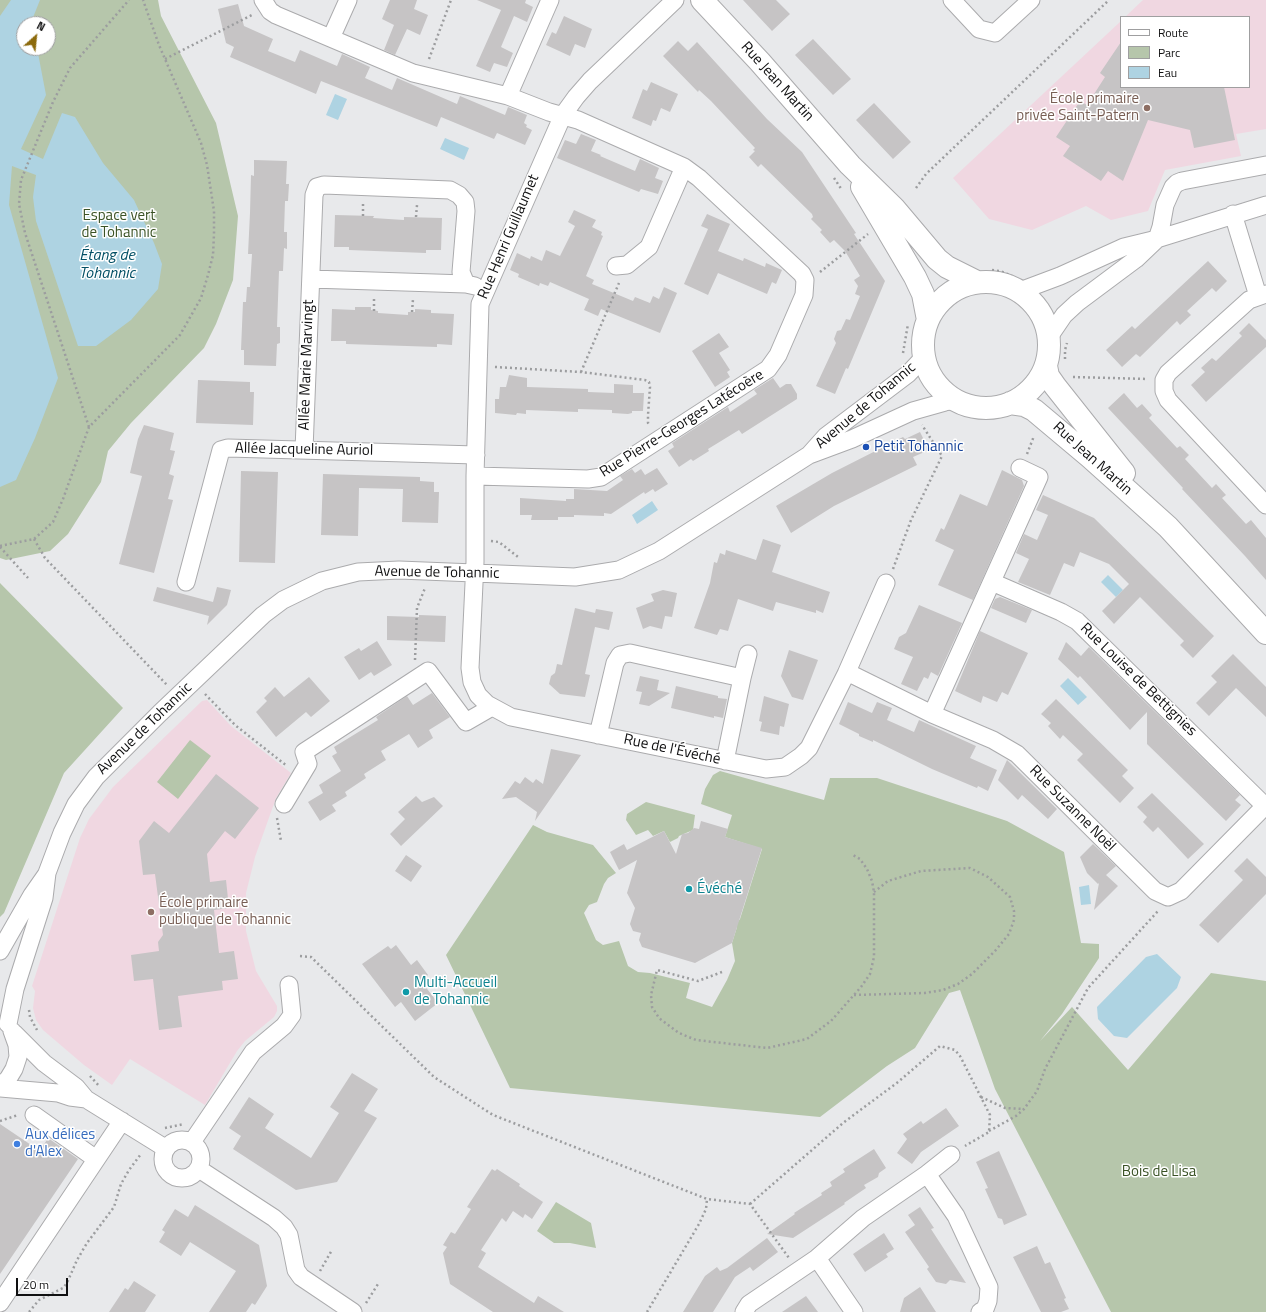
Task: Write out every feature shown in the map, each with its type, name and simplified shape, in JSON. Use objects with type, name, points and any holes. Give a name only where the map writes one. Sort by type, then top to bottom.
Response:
[{"type":"main road","name":"Rue Jean Martin","points":[[702,0],[760,62],[850,165],[894,208],[937,258],[947,267],[982,276]]},
{"type":"main road","name":"Rue Jean Martin","points":[[850,165],[915,277],[923,294],[918,320]]},
{"type":"main road","points":[[982,276],[999,283],[1019,285],[1040,311],[1046,324],[1049,337],[1049,352],[1046,366],[1040,378],[1032,389],[1010,403],[997,407],[983,408],[956,400],[935,382],[928,370],[924,357],[918,320],[961,286],[982,276]]},
{"type":"main road","name":"Rue Jean Martin","points":[[1046,366],[1048,376],[1055,386],[1168,527],[1266,633]]},
{"type":"main road","name":"Rue Jean Martin","points":[[1010,403],[1024,405],[1046,419],[1168,527]]},
{"type":"street","points":[[331,38],[348,0]]},
{"type":"street","points":[[508,96],[550,0]]},
{"type":"street","name":"Rue Henri Guillaumet","points":[[474,572],[480,304],[563,115],[590,81],[675,0]]},
{"type":"street","points":[[952,0],[979,29],[995,33],[1031,0]]},
{"type":"street","points":[[265,4],[276,15],[419,75],[508,96],[549,112],[578,120],[684,167],[699,178],[798,269],[805,280]]},
{"type":"street","points":[[1049,337],[1064,315],[1076,303],[1136,259],[1157,239],[1161,227],[1164,205],[1173,187],[1177,183],[1266,165]]},
{"type":"street","points":[[621,265],[648,247],[684,167]]},
{"type":"street","name":"Allée Marie Marvingt","points":[[304,450],[314,195],[317,187],[324,184],[450,190],[459,195],[465,202],[466,211],[461,272],[466,284]]},
{"type":"street","points":[[1019,285],[1060,276],[1124,247],[1157,239],[1233,214],[1266,205]]},
{"type":"street","points":[[1233,214],[1262,295],[1249,300],[1168,373],[1164,380],[1164,391],[1168,400],[1266,505]]},
{"type":"street","name":"Allée Marie Marvingt","points":[[310,279],[466,284],[487,288]]},
{"type":"street","name":"Rue Pierre-Georges Latécoère","points":[[475,476],[596,479],[768,369],[775,362],[798,309],[804,294],[805,280]]},
{"type":"street","name":"Avenue de Tohannic","points":[[809,455],[826,436],[902,379],[924,357]]},
{"type":"street","name":"Avenue de Tohannic","points":[[0,951],[32,895],[47,873],[69,816],[83,793],[96,777],[228,647],[263,615],[283,600],[322,580],[358,572],[399,570],[576,577],[618,570],[659,551],[809,455],[852,439],[913,411],[956,400]]},
{"type":"street","name":"Allée Jacqueline Auriol","points":[[186,582],[221,450],[228,448],[476,455]]},
{"type":"street","points":[[932,714],[1039,477],[1020,468]]},
{"type":"street","name":"Rue de l'Évéché","points":[[474,572],[470,668],[472,682],[478,695],[492,707],[511,717],[766,769],[785,767],[809,748],[846,674],[886,583]]},
{"type":"street","name":"Rue Louise de Bettignies","points":[[992,582],[1078,621],[1266,805]]},
{"type":"street","points":[[598,735],[615,663],[620,655],[630,653],[742,678]]},
{"type":"street","points":[[725,761],[748,654]]},
{"type":"street","points":[[280,808],[308,764],[304,752],[428,671],[466,722],[492,707]]},
{"type":"street","name":"Rue Suzanne Noël","points":[[846,674],[853,675],[932,714],[993,740],[1017,754],[1155,891],[1168,897]]},
{"type":"street","points":[[1168,897],[1181,891],[1266,805]]},
{"type":"street","name":"Avenue de Tohannic","points":[[7,1025],[15,989],[44,898],[47,873]]},
{"type":"street","points":[[192,1142],[253,1052],[284,1026],[292,1015],[289,985]]},
{"type":"street","points":[[0,1087],[8,1079],[14,1069],[18,1057],[17,1045],[7,1025]]},
{"type":"street","points":[[7,1025],[44,1062],[76,1087],[92,1102],[166,1148]]},
{"type":"street","points":[[0,1087],[58,1093],[92,1102]]},
{"type":"street","points":[[34,1116],[96,1159]]},
{"type":"street","points":[[0,1303],[122,1121]]},
{"type":"street","points":[[177,1140],[192,1142],[198,1147],[201,1154],[202,1162],[199,1169],[194,1175],[187,1178],[179,1179],[172,1176],[166,1170],[163,1163],[162,1155],[166,1148],[170,1143],[177,1140]]},
{"type":"street","points":[[744,1312],[749,1304],[817,1258],[863,1218],[927,1174],[951,1155]]},
{"type":"street","points":[[199,1169],[274,1218],[284,1227],[290,1235],[296,1270],[301,1277],[311,1285],[332,1307],[359,1309]]},
{"type":"street","points":[[927,1174],[956,1216],[989,1287],[988,1301],[985,1309],[980,1312]]},
{"type":"street","points":[[817,1258],[854,1312]]},
{"type":"path","points":[[89,427],[25,233],[19,204],[21,180],[34,145],[70,68],[129,0]]},
{"type":"path","points":[[28,578],[0,547],[34,539],[53,522],[63,499],[89,427],[180,335],[201,298],[212,255],[214,211],[207,165],[201,143],[165,59],[143,0]]},
{"type":"path","points":[[427,63],[451,0]]},
{"type":"path","points":[[916,188],[926,174],[1109,0]]},
{"type":"path","points":[[165,59],[265,4]]},
{"type":"path","points":[[830,172],[847,196]]},
{"type":"path","points":[[805,280],[814,278],[870,232],[873,238]]},
{"type":"path","points":[[581,372],[621,265]]},
{"type":"path","points":[[982,276],[1000,271],[1019,285]]},
{"type":"path","points":[[901,357],[918,320]]},
{"type":"path","points":[[478,365],[581,372],[639,378],[649,382],[648,423],[659,439]]},
{"type":"path","points":[[1068,376],[1164,380]]},
{"type":"path","points":[[886,583],[897,560],[911,520],[942,456],[913,411]]},
{"type":"path","points":[[493,535],[494,541],[503,545],[511,553],[522,558]]},
{"type":"path","points":[[34,539],[45,558],[169,687]]},
{"type":"path","points":[[415,679],[417,608],[425,588]]},
{"type":"path","points":[[205,694],[235,725],[292,770]]},
{"type":"path","points":[[280,808],[281,841]]},
{"type":"path","points":[[722,972],[698,982],[657,970],[651,995],[652,1007],[659,1018],[679,1033],[696,1040],[767,1048],[807,1039],[831,1021],[870,974],[874,957],[874,892],[867,869],[860,859],[851,854]]},
{"type":"path","points":[[854,995],[904,995],[926,993],[943,990],[958,984],[972,974],[995,951],[1009,934],[1014,920],[1014,911],[1010,897],[988,877],[970,868],[921,871],[888,881],[874,892]]},
{"type":"path","points":[[951,1155],[1016,1116],[1024,1109],[1037,1092],[1045,1069],[1088,988],[1148,923],[1168,897]]},
{"type":"path","points":[[300,956],[311,957],[434,1078],[494,1115],[707,1198],[750,1204],[797,1271]]},
{"type":"path","points":[[29,1005],[30,1017],[40,1035]]},
{"type":"path","points":[[750,1204],[843,1123],[898,1082],[940,1046],[955,1050],[964,1062],[990,1115],[989,1132]]},
{"type":"path","points":[[89,1074],[101,1087],[103,1097],[92,1102]]},
{"type":"path","points":[[981,1097],[1005,1108],[1024,1109]]},
{"type":"path","points":[[29,1312],[39,1300],[63,1288],[67,1283],[77,1260],[100,1224],[114,1207],[121,1184],[129,1170],[144,1150],[135,1144],[149,1122],[160,1128],[194,1122],[203,1126]]},
{"type":"path","points":[[647,1312],[699,1224],[706,1209],[707,1198]]},
{"type":"path","points":[[311,1285],[332,1250]]},
{"type":"path","points":[[359,1309],[378,1284]]},
{"type":"shaded area","name":"École primaire privée Saint-Patern","points":[[1143,0],[1266,0],[1266,129],[1236,134],[1241,156],[1165,170],[1148,211],[1111,220],[1086,206],[1032,230],[989,219],[953,178],[1120,22],[1120,88],[1250,88],[1250,16],[1126,16]]},
{"type":"shaded area","name":"École primaire publique de Tohannic","points":[[207,700],[231,726],[291,773],[276,798],[255,857],[246,893],[246,931],[256,971],[277,1006],[277,1011],[274,1017],[245,1041],[237,1051],[205,1105],[130,1059],[112,1085],[84,1065],[43,1030],[36,1020],[33,1008],[35,991],[32,986],[80,838],[89,819],[113,787],[202,701]]},
{"type":"green space","name":"Espace vert de Tohannic","points":[[0,0],[158,0],[161,16],[216,123],[238,216],[233,280],[216,324],[204,348],[131,423],[108,451],[101,482],[68,534],[50,551],[6,560],[0,558]]},
{"type":"green space","points":[[0,583],[123,708],[64,773],[4,913],[0,917]]},
{"type":"green space","points":[[190,740],[211,756],[178,799],[157,782]]},
{"type":"green space","name":"Bois de Lisa","points":[[720,771],[824,800],[830,778],[877,778],[1007,821],[1064,852],[1081,943],[1099,944],[1099,958],[1062,1014],[1040,1041],[1072,1007],[1128,1070],[1211,973],[1266,981],[1266,1312],[1111,1312],[995,1089],[960,990],[949,993],[915,1048],[887,1066],[820,1117],[510,1088],[446,955],[533,825],[547,832],[593,845],[616,873],[608,878],[604,884],[597,902],[589,905],[584,913],[596,940],[603,945],[619,941],[628,966],[638,972],[650,973],[690,983],[686,998],[712,1007],[727,980],[735,961],[732,943],[737,927],[735,926],[740,919],[762,849],[725,837],[732,815],[701,804],[705,789],[713,775]]},
{"type":"green space","points":[[646,802],[695,815],[693,830],[670,842],[664,831],[653,836],[648,830],[636,835],[626,820],[627,814]]},
{"type":"green space","points":[[556,1202],[591,1223],[596,1248],[570,1243],[554,1243],[537,1231]]},
{"type":"water","name":"Étang de Tohannic","points":[[11,0],[40,0],[34,16],[16,16],[16,56],[39,56],[46,95],[21,149],[43,159],[62,113],[75,117],[103,163],[134,200],[162,264],[158,289],[131,320],[96,346],[78,346],[36,221],[33,197],[36,175],[12,166],[9,205],[58,378],[35,438],[16,480],[0,487],[0,16]]},
{"type":"water","points":[[335,94],[347,99],[338,120],[326,115]]},
{"type":"water","points":[[445,138],[469,148],[464,160],[440,149]]},
{"type":"water","points":[[652,501],[658,510],[637,524],[632,515]]},
{"type":"water","points":[[1108,575],[1123,590],[1116,597],[1101,582]]},
{"type":"water","points":[[1068,678],[1087,697],[1078,705],[1060,686]]},
{"type":"water","points":[[1089,885],[1091,904],[1081,905],[1079,887]]},
{"type":"water","points":[[1157,954],[1181,977],[1177,988],[1127,1038],[1114,1036],[1098,1019],[1097,1007],[1146,957]]},
{"type":"building","points":[[390,0],[417,0],[414,9],[428,15],[420,35],[407,29],[395,55],[384,50],[394,25],[382,19]]},
{"type":"building","points":[[477,0],[526,0],[525,3],[533,7],[527,22],[514,16],[501,47],[513,53],[507,67],[494,63],[490,72],[476,66],[501,10]]},
{"type":"building","points":[[743,0],[776,0],[790,14],[772,31]]},
{"type":"building","points":[[238,4],[244,26],[273,39],[268,51],[295,62],[300,50],[337,66],[342,54],[370,67],[365,78],[392,90],[397,78],[457,104],[460,96],[505,115],[508,107],[527,115],[524,123],[527,125],[526,127],[532,130],[525,145],[497,133],[494,139],[441,117],[437,127],[321,81],[316,94],[230,57],[234,47],[226,43],[218,9]]},
{"type":"building","points":[[564,16],[592,29],[585,48],[575,44],[570,56],[546,45],[552,32],[556,34]]},
{"type":"building","points":[[813,39],[851,79],[833,95],[795,55]]},
{"type":"building","points":[[678,41],[688,51],[697,42],[767,119],[802,152],[856,233],[854,234],[885,281],[848,369],[846,368],[835,394],[816,386],[836,343],[834,339],[837,331],[841,330],[846,319],[850,320],[860,296],[855,294],[858,286],[854,280],[860,276],[845,251],[834,240],[830,243],[820,232],[822,230],[811,219],[813,217],[812,214],[761,164],[758,167],[749,157],[755,151],[753,150],[755,148],[711,101],[699,90],[698,92],[663,56]]},
{"type":"building","points":[[1120,43],[1120,88],[1224,88],[1235,140],[1194,148],[1190,130],[1148,120],[1123,181],[1108,171],[1101,181],[1063,156],[1070,146],[1056,137],[1080,101],[1087,105],[1105,77],[1100,73]]},
{"type":"building","points":[[651,82],[678,94],[670,112],[661,108],[656,121],[653,120],[651,126],[632,118],[643,89],[647,91]]},
{"type":"building","points":[[874,103],[911,142],[893,159],[856,120]]},
{"type":"building","points":[[581,134],[596,140],[591,151],[601,155],[600,156],[635,171],[640,159],[659,168],[655,178],[663,181],[658,194],[641,189],[639,192],[557,158],[565,140],[576,144]]},
{"type":"building","points":[[254,160],[287,161],[286,184],[289,184],[288,201],[285,201],[284,232],[287,232],[287,249],[284,248],[283,271],[279,271],[277,327],[280,327],[280,343],[277,344],[276,366],[244,365],[244,350],[241,350],[243,302],[246,302],[247,287],[250,287],[252,254],[248,254],[251,175],[254,176]]},
{"type":"building","points":[[574,210],[596,220],[592,227],[602,232],[601,235],[603,236],[586,276],[594,280],[592,284],[633,301],[635,297],[650,303],[653,296],[659,299],[664,287],[677,293],[660,333],[601,309],[598,316],[584,310],[589,299],[550,282],[548,286],[540,283],[539,286],[518,277],[519,274],[510,270],[517,253],[530,259],[531,256],[542,261],[546,250],[560,256],[575,226],[568,222]]},
{"type":"building","points":[[707,214],[730,224],[718,251],[743,261],[744,258],[765,267],[766,263],[782,270],[776,284],[772,282],[767,294],[718,273],[708,295],[684,284],[708,229],[701,226]]},
{"type":"building","points":[[335,215],[374,216],[373,218],[404,220],[404,217],[442,218],[441,250],[426,250],[426,253],[349,250],[349,247],[334,247]]},
{"type":"building","points":[[1208,261],[1227,281],[1216,292],[1212,288],[1187,311],[1191,315],[1180,325],[1177,321],[1140,357],[1136,354],[1122,367],[1106,350],[1132,326],[1135,329]]},
{"type":"building","points":[[355,307],[371,307],[371,310],[378,311],[378,313],[408,315],[408,312],[415,312],[415,309],[431,310],[431,313],[454,314],[452,345],[437,344],[437,347],[346,344],[346,341],[331,341],[332,309],[355,310]]},
{"type":"building","points":[[1249,323],[1266,340],[1266,347],[1206,402],[1191,385],[1205,372],[1201,368],[1212,358],[1216,361],[1242,336],[1239,333]]},
{"type":"building","points":[[719,333],[729,347],[719,353],[730,370],[727,372],[730,377],[715,387],[692,351]]},
{"type":"building","points":[[509,375],[527,378],[527,387],[588,389],[588,392],[614,393],[614,384],[633,385],[633,393],[644,393],[643,411],[632,411],[632,413],[628,414],[612,413],[612,410],[578,409],[578,412],[526,410],[526,414],[517,413],[516,415],[495,413],[495,399],[499,399],[500,387],[506,387]]},
{"type":"building","points":[[773,378],[780,388],[786,384],[791,384],[797,394],[797,399],[742,434],[739,430],[708,449],[709,451],[693,461],[691,459],[679,467],[668,451],[674,447],[672,443],[728,407],[730,412],[757,394],[754,390]]},
{"type":"building","points":[[198,380],[250,382],[250,392],[254,392],[253,425],[196,423]]},
{"type":"building","points":[[1124,393],[1137,408],[1142,404],[1152,415],[1149,418],[1177,448],[1180,446],[1189,455],[1185,459],[1212,488],[1216,484],[1226,495],[1222,498],[1246,524],[1251,520],[1266,538],[1266,580],[1108,408]]},
{"type":"building","points":[[144,425],[174,433],[170,450],[175,451],[169,474],[174,476],[168,499],[173,500],[154,573],[119,564],[142,476],[130,473],[138,439]]},
{"type":"building","points":[[920,432],[929,450],[913,457],[917,465],[834,506],[791,533],[776,506],[832,473],[903,437],[905,439]]},
{"type":"building","points":[[657,468],[668,484],[655,492],[653,489],[645,494],[644,492],[611,514],[604,513],[604,516],[574,515],[574,517],[558,517],[558,520],[531,520],[532,515],[520,515],[520,498],[566,501],[566,499],[574,499],[574,489],[607,491],[623,480],[620,476],[632,469],[635,473],[641,469],[645,475]]},
{"type":"building","points":[[1002,470],[1022,480],[1024,486],[973,600],[938,585],[954,550],[935,541],[941,528],[944,530],[960,494],[987,506]]},
{"type":"building","points":[[241,471],[278,472],[275,563],[239,562]]},
{"type":"building","points":[[323,474],[420,477],[420,481],[434,482],[434,492],[439,492],[438,523],[402,522],[403,489],[359,488],[358,536],[321,535]]},
{"type":"building","points":[[1043,495],[1094,518],[1214,636],[1193,658],[1180,645],[1184,641],[1140,597],[1114,624],[1102,611],[1129,584],[1109,564],[1080,552],[1074,567],[1064,563],[1050,595],[1018,582],[1029,559],[1016,553],[1024,534],[1037,540],[1048,515],[1036,510]]},
{"type":"building","points":[[763,539],[781,545],[772,572],[830,592],[823,613],[816,610],[816,613],[776,602],[773,611],[738,599],[728,631],[720,629],[717,635],[694,628],[710,583],[714,562],[717,563],[720,553],[725,555],[726,550],[756,560]]},
{"type":"building","points":[[157,587],[213,602],[217,587],[231,590],[227,605],[207,625],[209,616],[153,601]]},
{"type":"building","points":[[663,590],[677,593],[672,617],[665,616],[662,629],[650,626],[643,629],[636,608],[654,601],[651,594]]},
{"type":"building","points":[[1000,597],[1032,610],[1026,623],[991,608],[995,599]]},
{"type":"building","points":[[919,605],[962,623],[938,676],[931,672],[928,679],[924,677],[917,691],[901,684],[913,657],[894,649],[899,637],[906,633]]},
{"type":"building","points":[[575,608],[595,613],[596,609],[613,612],[609,630],[595,627],[585,674],[590,675],[585,697],[560,694],[549,684],[551,676],[555,673],[557,664],[562,665]]},
{"type":"building","points":[[419,615],[446,616],[445,642],[387,640],[387,616],[419,617]]},
{"type":"building","points":[[980,631],[1028,653],[1008,695],[1002,692],[997,702],[983,696],[981,703],[955,691]]},
{"type":"building","points":[[377,641],[392,665],[374,676],[371,672],[359,680],[344,657],[359,648],[361,651]]},
{"type":"building","points":[[1066,642],[1081,656],[1089,647],[1240,795],[1235,800],[1241,805],[1226,821],[1147,744],[1147,712],[1130,730],[1080,676],[1078,678],[1058,659]]},
{"type":"building","points":[[789,650],[818,660],[803,700],[792,697],[781,676]]},
{"type":"building","points":[[1233,654],[1266,687],[1266,717],[1236,688],[1209,716],[1196,703],[1217,682],[1211,676]]},
{"type":"building","points":[[640,676],[659,680],[657,690],[670,693],[649,706],[639,704],[642,692],[636,691]]},
{"type":"building","points":[[309,677],[330,701],[311,717],[306,712],[276,737],[256,712],[267,701],[264,698],[275,687],[284,697]]},
{"type":"building","points":[[676,686],[718,696],[718,698],[727,699],[723,718],[714,716],[714,718],[671,708]]},
{"type":"building","points":[[432,693],[450,717],[429,730],[433,738],[418,748],[409,734],[381,751],[386,760],[364,774],[366,778],[345,792],[347,796],[332,805],[336,811],[320,821],[308,802],[323,793],[319,785],[341,771],[332,756],[337,753],[334,747],[378,720],[376,717],[407,696],[413,705]]},
{"type":"building","points":[[764,696],[789,704],[784,727],[780,726],[779,735],[760,731],[762,722],[759,721]]},
{"type":"building","points":[[1056,699],[1128,770],[1122,776],[1134,788],[1120,803],[1077,760],[1083,754],[1063,735],[1060,739],[1048,726],[1051,723],[1041,714]]},
{"type":"building","points":[[848,702],[872,713],[877,702],[892,708],[887,720],[914,732],[919,720],[976,746],[970,758],[997,770],[988,791],[978,786],[977,788],[932,769],[873,740],[873,742],[859,736],[859,734],[839,724]]},
{"type":"building","points":[[551,749],[581,755],[535,821],[537,812],[516,797],[502,799],[515,781],[520,784],[525,777],[533,783],[536,779],[543,784]]},
{"type":"building","points":[[1007,760],[1057,809],[1048,819],[1022,795],[1018,800],[998,780]]},
{"type":"building","points":[[216,774],[259,808],[235,839],[225,831],[207,854],[210,882],[226,880],[229,908],[214,910],[219,953],[234,951],[238,979],[222,981],[223,990],[178,996],[182,1027],[159,1030],[153,979],[134,981],[131,955],[159,951],[158,942],[163,935],[155,874],[143,875],[139,841],[154,821],[169,833]]},
{"type":"building","points":[[1152,793],[1204,844],[1188,859],[1158,827],[1153,832],[1143,822],[1147,817],[1137,807]]},
{"type":"building","points":[[416,796],[422,802],[434,797],[443,806],[401,846],[390,834],[405,819],[398,812]]},
{"type":"building","name":"Évéché","points":[[701,821],[728,829],[725,837],[762,848],[732,943],[695,963],[642,947],[639,940],[641,933],[633,931],[630,924],[635,908],[627,893],[637,860],[619,870],[610,852],[624,844],[627,850],[664,831],[676,854],[682,834],[688,833],[694,828],[699,829]]},
{"type":"building","points":[[1093,844],[1116,866],[1106,875],[1118,886],[1094,910],[1099,883],[1098,884],[1087,873],[1080,857]]},
{"type":"building","points":[[406,855],[422,866],[411,882],[395,871]]},
{"type":"building","points":[[1247,858],[1266,877],[1266,894],[1218,943],[1199,925],[1243,880],[1234,871]]},
{"type":"building","name":"Multi-Accueil de Tohannic","points":[[396,945],[411,965],[417,960],[428,975],[421,981],[438,1003],[415,1021],[401,1002],[395,1007],[362,964],[388,946],[391,949]]},
{"type":"building","points":[[352,1073],[378,1089],[364,1111],[377,1118],[337,1182],[296,1190],[233,1149],[241,1136],[229,1128],[249,1097],[274,1114],[265,1128],[311,1158],[339,1113],[330,1107]]},
{"type":"building","points":[[946,1108],[959,1126],[921,1152],[912,1164],[897,1153],[907,1139],[903,1134],[921,1121],[923,1124]]},
{"type":"building","points":[[0,1124],[40,1151],[48,1138],[78,1159],[0,1274]]},
{"type":"building","points":[[874,1149],[886,1168],[879,1173],[878,1177],[864,1185],[866,1188],[844,1203],[845,1204],[793,1238],[767,1234],[795,1214],[794,1213],[822,1195],[821,1193],[832,1186],[830,1182],[845,1172],[843,1169]]},
{"type":"building","points":[[999,1151],[1027,1215],[1004,1225],[1002,1219],[998,1218],[985,1189],[988,1188],[976,1162]]},
{"type":"building","points":[[492,1169],[495,1171],[497,1169],[520,1184],[519,1186],[543,1202],[532,1219],[525,1214],[523,1218],[513,1211],[506,1222],[502,1218],[481,1250],[486,1253],[478,1267],[534,1303],[538,1296],[564,1312],[493,1312],[450,1284],[443,1253],[447,1247],[443,1245],[451,1232],[455,1234],[471,1209],[467,1207]]},
{"type":"building","points":[[195,1205],[259,1245],[267,1286],[255,1305],[252,1303],[246,1312],[209,1312],[236,1271],[190,1242],[181,1256],[159,1242],[165,1232],[162,1230],[175,1209],[188,1217]]},
{"type":"building","points":[[920,1207],[934,1228],[931,1229],[966,1283],[950,1280],[946,1284],[936,1282],[927,1269],[929,1267],[905,1232],[915,1225],[908,1215]]},
{"type":"building","points":[[884,1233],[894,1249],[886,1254],[888,1257],[865,1272],[853,1254]]},
{"type":"building","points":[[767,1238],[778,1252],[753,1271],[750,1267],[735,1277],[713,1312],[683,1312],[705,1276],[717,1267],[720,1271],[727,1268]]},
{"type":"building","points":[[1037,1246],[1045,1264],[1050,1262],[1066,1298],[1064,1299],[1069,1309],[1061,1312],[1041,1312],[1013,1257]]},
{"type":"building","points":[[134,1281],[156,1295],[145,1312],[109,1312],[125,1288],[128,1290]]},
{"type":"building","points":[[920,1287],[936,1312],[900,1312],[904,1298]]},
{"type":"building","points":[[806,1296],[818,1312],[782,1312]]},
{"type":"place","name":"École primaire privée Saint-Patern","points":[[1147,108]]},
{"type":"place","name":"Petit Tohannic","points":[[866,447]]},
{"type":"place","name":"Évéché","points":[[689,889]]},
{"type":"place","name":"École primaire publique de Tohannic","points":[[151,912]]},
{"type":"place","name":"Multi-Accueil de Tohannic","points":[[406,992]]},
{"type":"place","name":"Aux délices d'Alex","points":[[17,1144]]}]
